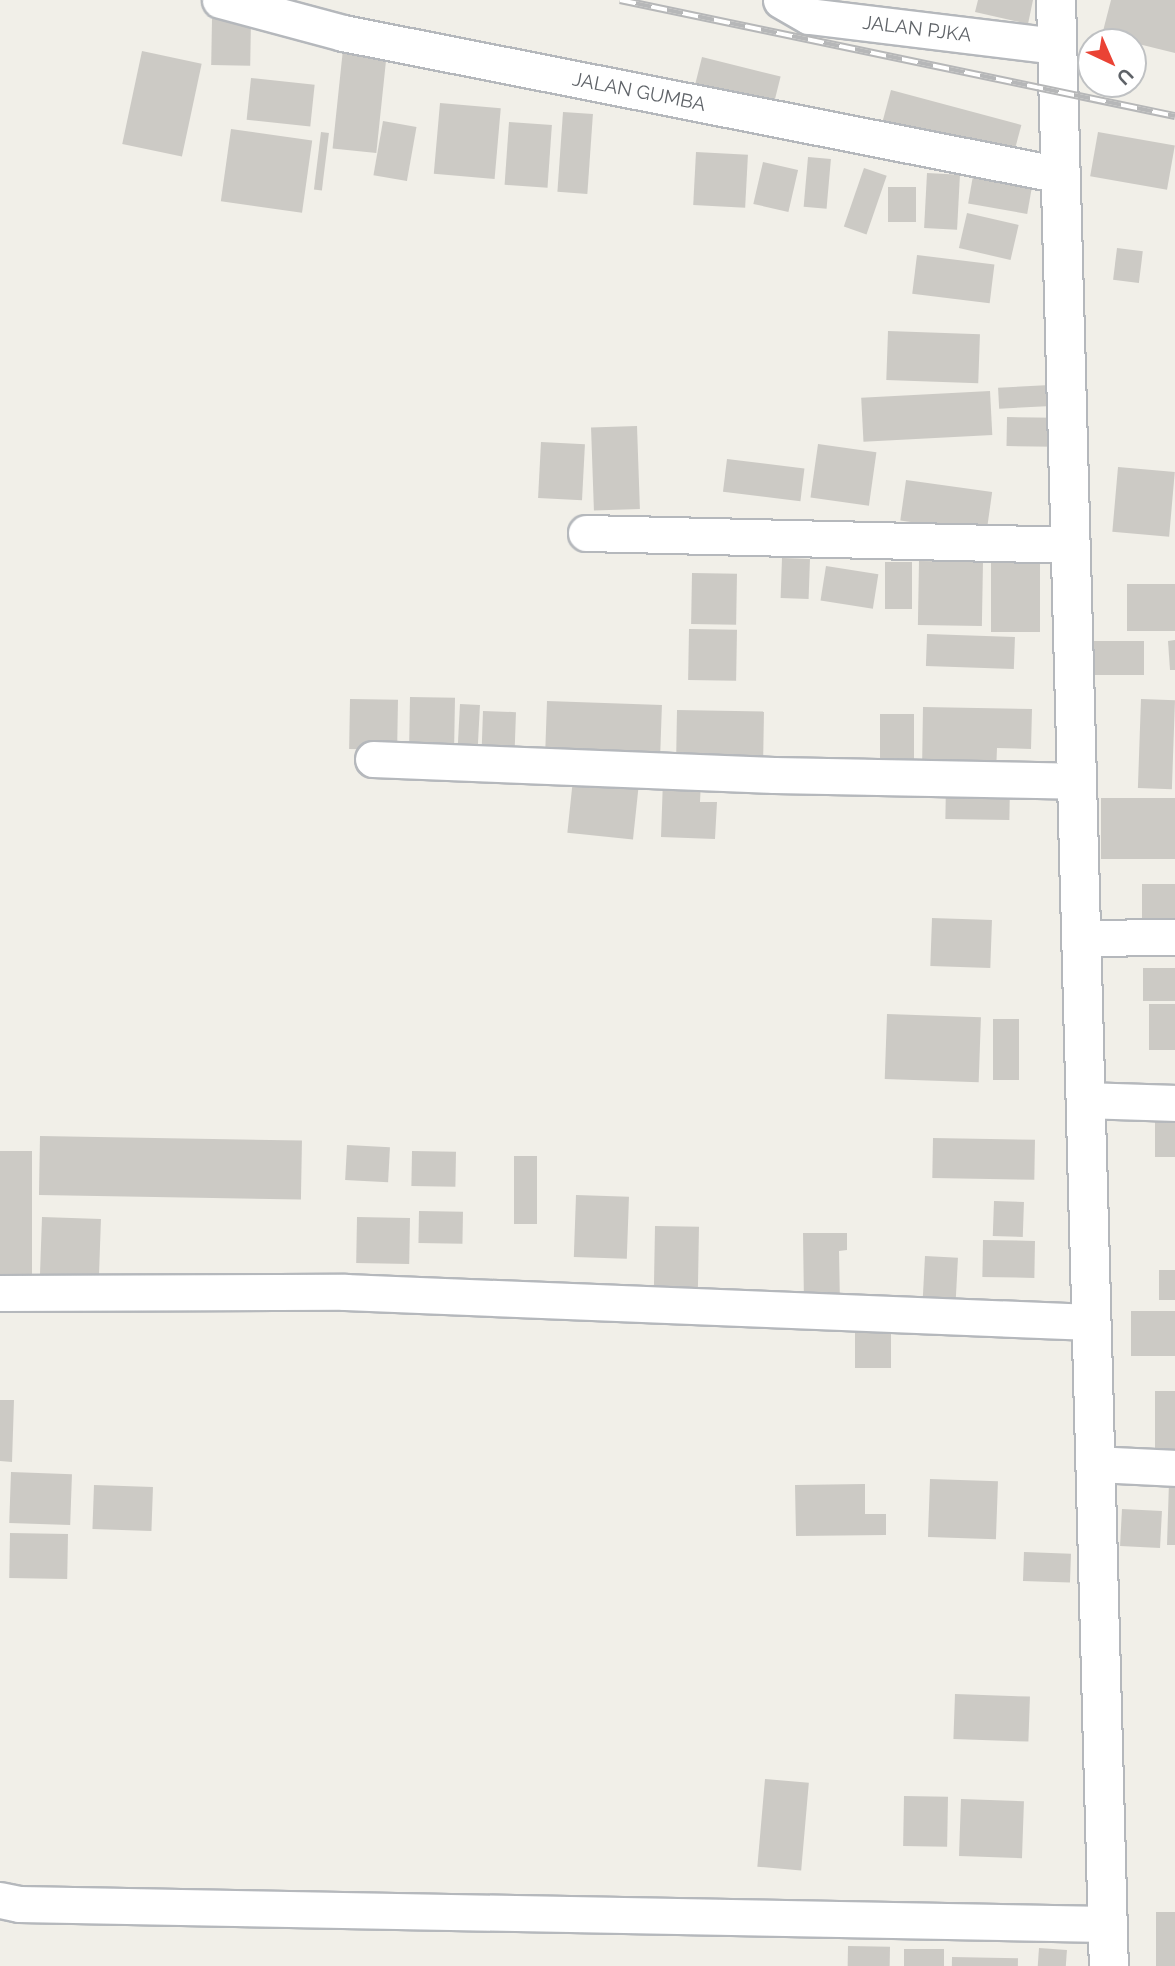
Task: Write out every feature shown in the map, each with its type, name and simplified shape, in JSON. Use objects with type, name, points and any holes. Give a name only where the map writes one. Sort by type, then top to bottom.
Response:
[{"type":"street","name":"JALAN GUMBA","points":[[220,0],[343,33],[1061,175]]},
{"type":"street","name":"JALAN PJKA","points":[[781,0],[809,16],[1057,46]]},
{"type":"street","points":[[1056,0],[1079,938],[1109,1966]]},
{"type":"street","points":[[586,533],[1071,545]]},
{"type":"street","points":[[373,759],[774,775],[1076,781]]},
{"type":"street","points":[[1079,938],[1175,937]]},
{"type":"street","points":[[1085,1100],[1175,1103]]},
{"type":"street","points":[[0,1293],[345,1292],[1091,1322]]},
{"type":"street","points":[[1094,1464],[1175,1468]]},
{"type":"street","points":[[0,1900],[19,1904],[1106,1924]]},
{"type":"building","points":[[978,0],[1033,0],[1028,24],[975,12]]},
{"type":"building","points":[[1111,0],[1175,0],[1175,53],[1147,46],[1147,28],[1104,28]]},
{"type":"building","points":[[212,19],[251,20],[250,66],[211,65]]},
{"type":"building","points":[[343,49],[387,54],[376,153],[333,148]]},
{"type":"building","points":[[142,51],[202,64],[182,157],[122,144]]},
{"type":"building","points":[[702,57],[781,77],[772,110],[694,90]]},
{"type":"building","points":[[251,78],[315,85],[310,126],[247,120]]},
{"type":"building","points":[[891,90],[1021,125],[1012,159],[882,124]]},
{"type":"building","points":[[440,103],[501,108],[495,179],[434,174]]},
{"type":"building","points":[[563,112],[593,114],[587,194],[557,192]]},
{"type":"building","points":[[383,121],[416,127],[407,181],[373,175]]},
{"type":"building","points":[[509,122],[552,125],[548,188],[505,185]]},
{"type":"building","points":[[231,129],[312,140],[302,213],[221,201]]},
{"type":"building","points":[[321,132],[329,133],[322,191],[314,190]]},
{"type":"building","points":[[1098,132],[1175,146],[1167,190],[1090,176]]},
{"type":"building","points":[[696,152],[748,155],[745,208],[693,205]]},
{"type":"building","points":[[808,157],[831,159],[827,209],[804,207]]},
{"type":"building","points":[[763,162],[798,170],[788,212],[753,204]]},
{"type":"building","points":[[864,168],[887,176],[867,234],[844,227]]},
{"type":"building","points":[[974,170],[1033,180],[1027,214],[968,203]]},
{"type":"building","points":[[927,173],[960,175],[957,230],[924,228]]},
{"type":"building","points":[[888,187],[916,187],[916,222],[888,222]]},
{"type":"building","points":[[967,213],[1019,225],[1011,260],[959,248]]},
{"type":"building","points":[[1117,248],[1143,251],[1139,283],[1113,280]]},
{"type":"building","points":[[917,255],[994,265],[990,303],[912,294]]},
{"type":"building","points":[[888,331],[980,334],[978,383],[886,380]]},
{"type":"building","points":[[1050,385],[1051,406],[999,409],[998,388]]},
{"type":"building","points":[[990,391],[992,435],[863,442],[861,398]]},
{"type":"building","points":[[1007,417],[1054,418],[1053,447],[1006,446]]},
{"type":"building","points":[[637,426],[640,509],[594,511],[591,428]]},
{"type":"building","points":[[541,442],[585,444],[582,500],[538,498]]},
{"type":"building","points":[[818,444],[876,452],[869,506],[810,497]]},
{"type":"building","points":[[727,459],[804,469],[800,501],[723,492]]},
{"type":"building","points":[[1118,467],[1175,472],[1169,537],[1112,532]]},
{"type":"building","points":[[906,480],[992,492],[986,533],[900,521]]},
{"type":"building","points":[[782,558],[810,559],[809,599],[781,598]]},
{"type":"building","points":[[919,561],[983,562],[982,626],[918,625]]},
{"type":"building","points":[[991,561],[1040,561],[1040,632],[991,632]]},
{"type":"building","points":[[885,562],[912,562],[912,609],[885,609]]},
{"type":"building","points":[[826,566],[878,574],[873,609],[821,601]]},
{"type":"building","points":[[692,573],[737,574],[736,625],[691,624]]},
{"type":"building","points":[[1127,584],[1175,584],[1175,631],[1127,631]]},
{"type":"building","points":[[689,629],[737,630],[736,681],[688,680]]},
{"type":"building","points":[[927,634],[1015,637],[1014,669],[926,666]]},
{"type":"building","points":[[1175,640],[1175,670],[1170,670],[1168,641]]},
{"type":"building","points":[[1092,641],[1144,641],[1144,675],[1092,675]]},
{"type":"building","points":[[410,697],[455,698],[454,753],[409,752]]},
{"type":"building","points":[[350,699],[398,700],[397,750],[349,749]]},
{"type":"building","points":[[1141,699],[1175,700],[1172,789],[1138,788]]},
{"type":"building","points":[[547,701],[662,705],[660,760],[545,756]]},
{"type":"building","points":[[460,704],[480,705],[477,757],[457,756]]},
{"type":"building","points":[[923,707],[1032,709],[1031,749],[997,748],[996,773],[922,772]]},
{"type":"building","points":[[677,710],[764,712],[763,765],[676,763]]},
{"type":"building","points":[[483,711],[516,712],[515,754],[482,753]]},
{"type":"building","points":[[880,714],[914,714],[914,760],[880,760]]},
{"type":"building","points":[[573,779],[639,786],[633,840],[567,833]]},
{"type":"building","points":[[663,779],[701,780],[700,802],[717,802],[715,839],[661,837]]},
{"type":"building","points":[[946,783],[1010,784],[1009,820],[945,819]]},
{"type":"building","points":[[1101,798],[1175,798],[1175,859],[1101,859]]},
{"type":"building","points":[[1142,884],[1175,884],[1175,930],[1142,930]]},
{"type":"building","points":[[932,918],[992,920],[990,968],[930,966]]},
{"type":"building","points":[[1143,968],[1175,968],[1175,1001],[1143,1001]]},
{"type":"building","points":[[1149,1004],[1175,1004],[1175,1050],[1149,1050]]},
{"type":"building","points":[[887,1014],[981,1017],[979,1082],[885,1079]]},
{"type":"building","points":[[993,1019],[1019,1019],[1019,1080],[993,1080]]},
{"type":"building","points":[[1155,1112],[1175,1112],[1175,1157],[1155,1157]]},
{"type":"building","points":[[40,1136],[302,1141],[301,1200],[39,1195]]},
{"type":"building","points":[[933,1138],[1035,1140],[1034,1180],[932,1178]]},
{"type":"building","points":[[347,1145],[390,1147],[388,1182],[345,1180]]},
{"type":"building","points":[[0,1151],[32,1151],[32,1278],[0,1278]]},
{"type":"building","points":[[412,1151],[456,1152],[455,1187],[411,1186]]},
{"type":"building","points":[[514,1156],[537,1156],[537,1224],[514,1224]]},
{"type":"building","points":[[576,1195],[629,1197],[627,1259],[574,1257]]},
{"type":"building","points":[[994,1201],[1024,1202],[1023,1237],[993,1236]]},
{"type":"building","points":[[419,1211],[463,1212],[462,1244],[418,1243]]},
{"type":"building","points":[[42,1217],[101,1219],[99,1276],[40,1274]]},
{"type":"building","points":[[357,1217],[410,1218],[409,1264],[356,1263]]},
{"type":"building","points":[[655,1226],[699,1227],[698,1291],[654,1290]]},
{"type":"building","points":[[803,1233],[847,1233],[847,1250],[839,1251],[840,1305],[804,1305]]},
{"type":"building","points":[[983,1240],[1035,1241],[1034,1278],[982,1277]]},
{"type":"building","points":[[925,1256],[958,1258],[955,1309],[922,1307]]},
{"type":"building","points":[[1159,1270],[1175,1270],[1175,1300],[1159,1300]]},
{"type":"building","points":[[1131,1311],[1175,1311],[1175,1356],[1131,1356]]},
{"type":"building","points":[[855,1327],[891,1327],[891,1368],[855,1368]]},
{"type":"building","points":[[1155,1391],[1175,1391],[1175,1454],[1155,1454]]},
{"type":"building","points":[[0,1400],[14,1400],[12,1462],[0,1461]]},
{"type":"building","points":[[11,1472],[72,1474],[70,1525],[9,1523]]},
{"type":"building","points":[[930,1479],[998,1481],[996,1539],[928,1537]]},
{"type":"building","points":[[1169,1481],[1175,1481],[1175,1545],[1167,1545]]},
{"type":"building","points":[[865,1484],[865,1514],[886,1514],[886,1535],[796,1536],[795,1485]]},
{"type":"building","points":[[94,1485],[153,1487],[151,1531],[92,1529]]},
{"type":"building","points":[[1122,1509],[1162,1511],[1160,1548],[1120,1546]]},
{"type":"building","points":[[10,1533],[68,1534],[67,1579],[9,1578]]},
{"type":"building","points":[[1024,1552],[1071,1554],[1070,1583],[1023,1581]]},
{"type":"building","points":[[955,1694],[1030,1697],[1028,1742],[953,1739]]},
{"type":"building","points":[[765,1779],[809,1783],[801,1870],[757,1867]]},
{"type":"building","points":[[904,1796],[948,1797],[947,1847],[903,1846]]},
{"type":"building","points":[[961,1799],[1024,1801],[1022,1858],[959,1856]]},
{"type":"building","points":[[1156,1912],[1175,1912],[1175,1966],[1156,1966]]},
{"type":"building","points":[[848,1946],[890,1947],[890,1966],[848,1966]]},
{"type":"building","points":[[1039,1948],[1067,1950],[1066,1966],[1038,1966]]},
{"type":"building","points":[[904,1949],[944,1949],[944,1966],[904,1966]]},
{"type":"building","points":[[952,1957],[1018,1958],[1018,1966],[952,1966]]},
{"type":"railway","points":[[620,0],[1175,116]]}]
